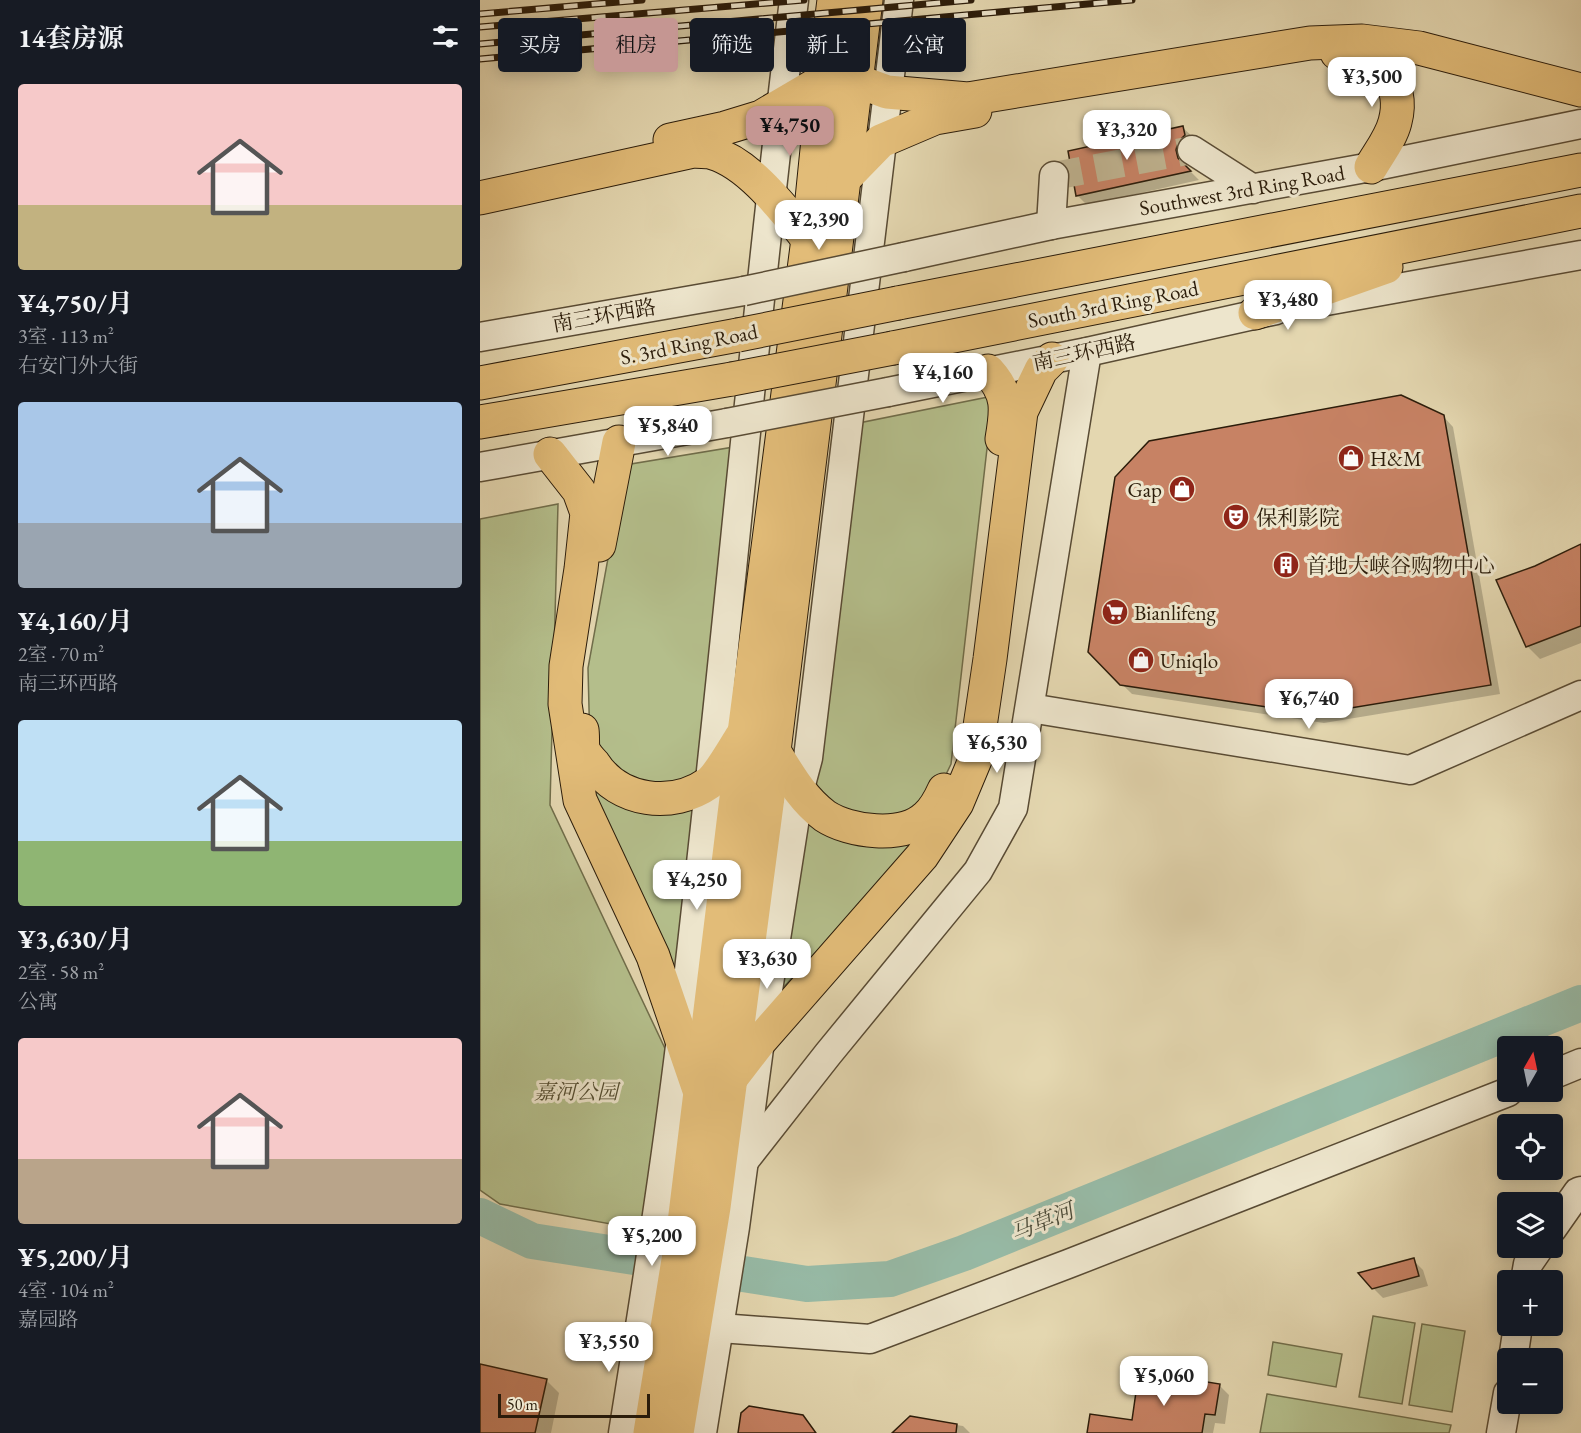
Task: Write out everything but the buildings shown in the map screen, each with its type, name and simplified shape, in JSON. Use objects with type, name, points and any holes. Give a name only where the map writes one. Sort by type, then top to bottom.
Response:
[{"type":"main road","points":[[650,1433],[682,1323],[701,1219],[715,1088],[744,733],[808,239],[834,0]]},
{"type":"main road","points":[[715,1088],[774,751],[866,0]]},
{"type":"main road","points":[[856,81],[887,92],[968,99],[1310,43],[1362,41],[1419,48],[1581,90]]},
{"type":"main road","points":[[845,178],[881,141],[936,118],[1304,53],[1343,53],[1372,61],[1386,73],[1398,103],[1395,124],[1371,167]]},
{"type":"main road","points":[[480,180],[725,128],[761,117],[824,80]]},
{"type":"main road","points":[[480,198],[694,152],[713,153],[742,168],[771,194],[808,239]]},
{"type":"main road","name":"South 3rd Ring Road","points":[[898,303],[1581,170]]},
{"type":"main road","name":"South 3rd Ring Road","points":[[893,348],[1581,212]]},
{"type":"main road","points":[[1255,314],[1497,228]]},
{"type":"main road","name":"S. 3rd Ring Road","points":[[480,383],[898,303]]},
{"type":"main road","name":"S. 3rd Ring Road","points":[[480,422],[732,379],[893,348]]},
{"type":"main road","points":[[715,1088],[760,1041],[922,856],[957,803],[975,760],[1021,412],[1041,370],[1052,359]]},
{"type":"main road","points":[[774,751],[799,792],[826,816],[856,830],[885,831],[905,828],[926,818],[943,794],[955,767],[1005,421],[1004,395],[998,382],[988,371]]},
{"type":"main road","points":[[619,442],[591,585],[580,676],[583,749],[613,786],[634,796],[656,799],[675,798],[710,782],[744,733]]},
{"type":"main road","points":[[550,454],[579,491],[586,513],[581,569],[566,666],[565,704],[580,800],[653,956],[681,1040],[715,1088]]},
{"type":"main road","points":[[701,1219],[743,1162]]},
{"type":"main road","points":[[677,1433],[682,1323]]},
{"type":"street","points":[[622,1433],[682,1323],[701,1219],[681,1040],[771,194],[794,0]]},
{"type":"street","points":[[743,1162],[799,792],[809,746],[899,0]]},
{"type":"street","name":"Southwest 3rd Ring Road","points":[[903,257],[1051,225],[1371,167],[1581,124]]},
{"type":"street","points":[[1192,150],[1253,189]]},
{"type":"street","points":[[1051,225],[1054,176]]},
{"type":"street","name":"南三环西路","points":[[480,467],[888,392],[1088,352],[1255,314],[1581,255]]},
{"type":"street","name":"南三环西路","points":[[480,337],[744,291],[903,257]]},
{"type":"street","points":[[743,1162],[978,871],[1013,808],[1088,352]]},
{"type":"street","points":[[1030,708],[1410,770],[1581,695]]},
{"type":"street","points":[[1563,1070],[1581,1063]]},
{"type":"street","points":[[682,1323],[870,1339],[1497,1096]]},
{"type":"street","points":[[1563,1213],[1581,1191]]},
{"type":"street","points":[[682,1323],[702,1433]]},
{"type":"street","points":[[1501,1433],[1504,1414]]},
{"type":"green space","points":[[993,396],[951,764],[937,793],[905,823],[825,807],[811,779],[859,423]]},
{"type":"green space","points":[[740,446],[701,772],[684,785],[615,778],[590,748],[588,668],[625,465]]},
{"type":"green space","name":"嘉河公园","points":[[558,504],[550,805],[678,1076],[644,1230],[500,1204],[480,1190],[480,519]]},
{"type":"green space","points":[[584,779],[703,796],[678,982]]},
{"type":"green space","points":[[801,807],[921,840],[777,994]]},
{"type":"green space","points":[[1373,1316],[1415,1323],[1402,1404],[1359,1397]]},
{"type":"green space","points":[[1422,1324],[1465,1331],[1452,1412],[1409,1405]]},
{"type":"green space","points":[[1273,1342],[1342,1354],[1336,1387],[1268,1375]]},
{"type":"green space","points":[[1267,1394],[1451,1425],[1449,1433],[1260,1433]]},
{"type":"waterway","name":"马草河","points":[[480,1216],[532,1241],[807,1284],[890,1279],[964,1253],[1581,1003]]},
{"type":"tunnel","points":[[1054,176],[1192,150]]},
{"type":"railway","points":[[480,14],[642,0]]},
{"type":"railway","points":[[480,27],[804,0]]},
{"type":"railway","points":[[480,44],[971,0]]},
{"type":"railway","points":[[480,59],[1132,0]]},
{"type":"place","name":"H&M","points":[[1351,458]]},
{"type":"place","name":"Gap","points":[[1182,489]]},
{"type":"place","name":"保利影院","points":[[1236,517]]},
{"type":"place","name":"首地大峡谷购物中心","points":[[1286,565]]},
{"type":"place","name":"Bianlifeng","points":[[1115,612]]},
{"type":"place","name":"Uniqlo","points":[[1141,660]]}]
